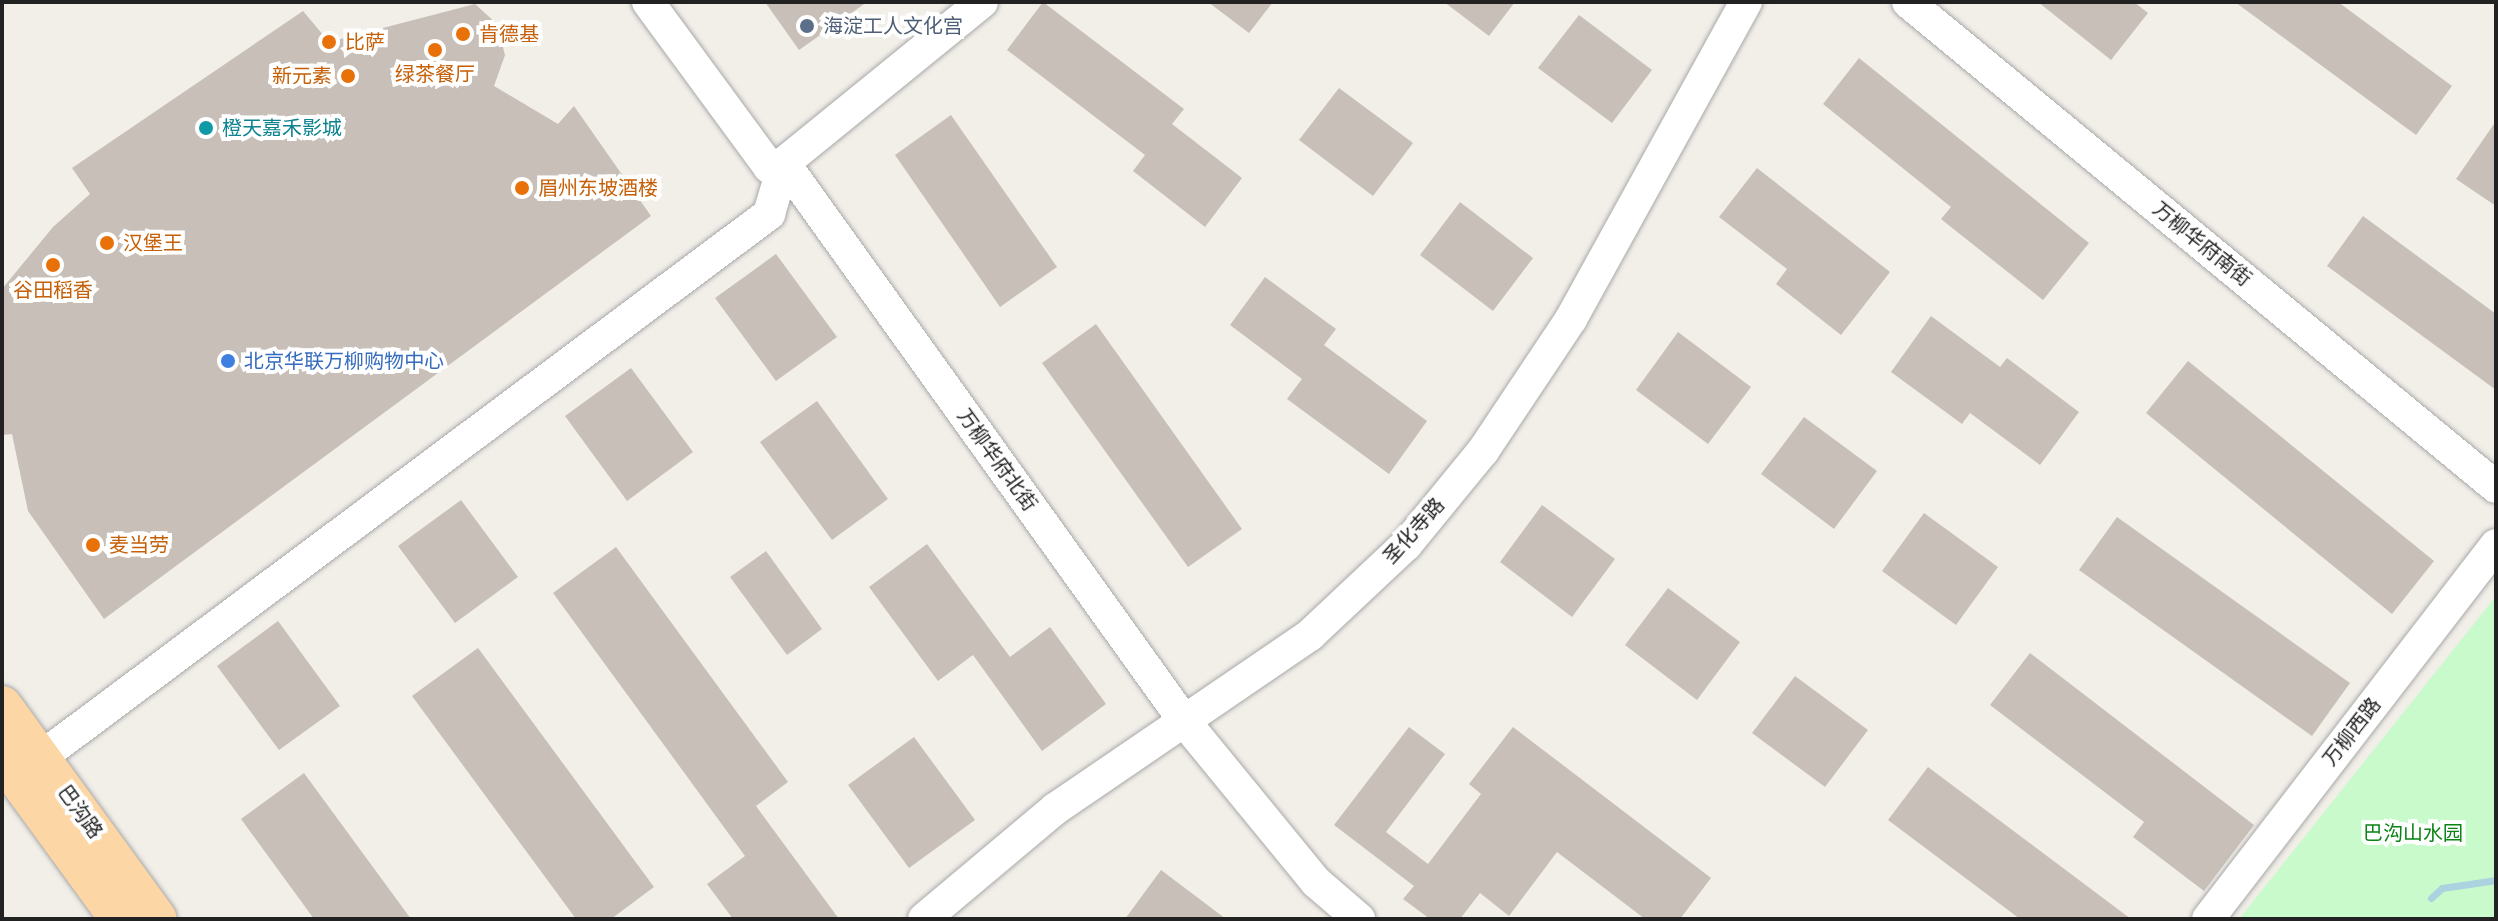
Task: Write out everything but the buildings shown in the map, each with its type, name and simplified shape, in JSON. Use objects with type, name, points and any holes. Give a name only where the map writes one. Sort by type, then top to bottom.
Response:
[{"type":"main road","name":"巴沟路","points":[[2,706],[21,757],[120,919]]},
{"type":"main road","name":"巴沟路","points":[[21,757],[157,919]]},
{"type":"street","name":"万柳华府北街","points":[[648,2],[769,167],[784,163],[1185,722],[1316,882],[1359,919]]},
{"type":"street","points":[[21,757],[769,214],[784,163],[982,2]]},
{"type":"street","name":"圣化寺路","points":[[924,919],[1055,809],[1310,635],[1406,545],[1483,451],[1571,319],[1746,2]]},
{"type":"street","name":"万柳华府南街","points":[[1908,2],[2496,487]]},
{"type":"street","name":"万柳西路","points":[[2208,919],[2496,545]]},
{"type":"green space","name":"巴沟山水园","points":[[2496,596],[2496,919],[2239,919]]},
{"type":"waterway","points":[[2431,898],[2442,888],[2496,880]]},
{"type":"place","name":"海淀工人文化宫","points":[[807,26]]},
{"type":"place","name":"肯德基","points":[[463,34]]},
{"type":"place","name":"比萨","points":[[329,42]]},
{"type":"place","name":"绿茶餐厅","points":[[435,50]]},
{"type":"place","name":"新元素","points":[[348,76]]},
{"type":"place","name":"橙天嘉禾影城","points":[[206,128]]},
{"type":"place","name":"眉州东坡酒楼","points":[[522,188]]},
{"type":"place","name":"汉堡王","points":[[107,243]]},
{"type":"place","name":"谷田稻香","points":[[53,265]]},
{"type":"place","name":"北京华联万柳购物中心","points":[[228,361]]},
{"type":"place","name":"麦当劳","points":[[93,545]]}]
